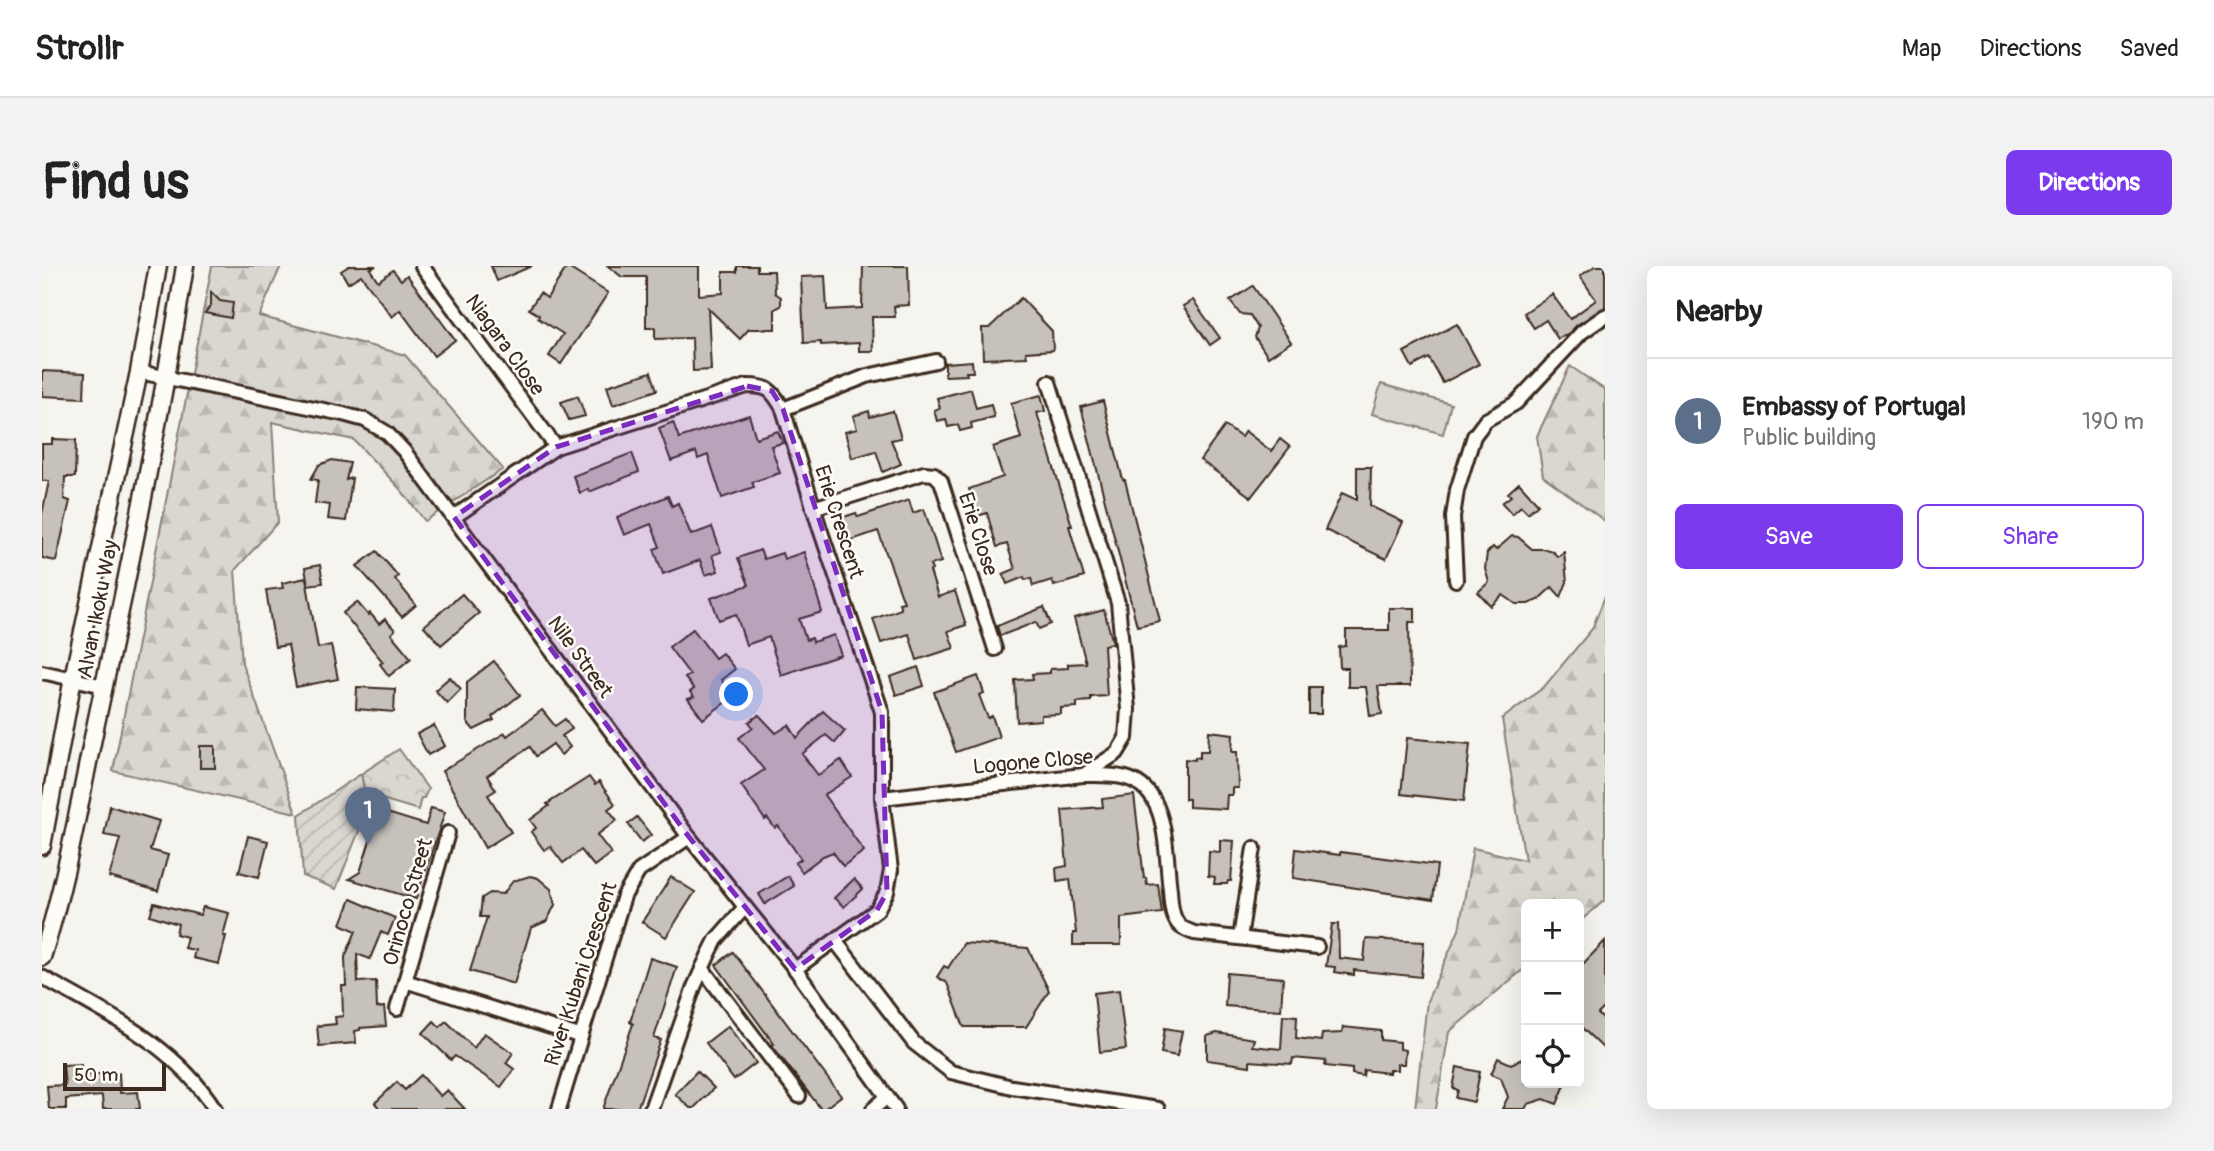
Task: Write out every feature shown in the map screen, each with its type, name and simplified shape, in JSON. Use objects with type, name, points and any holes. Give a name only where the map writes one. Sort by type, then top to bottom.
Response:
[{"type":"street","name":"Alvan Ikoku Way","points":[[42,846],[73,678],[139,372],[158,266]]},
{"type":"street","name":"Alvan Ikoku Way","points":[[42,957],[59,904],[167,377],[185,266]]},
{"type":"street","name":"Niagara Close","points":[[422,266],[556,447]]},
{"type":"street","points":[[1456,580],[1453,517],[1457,490],[1474,436],[1486,421],[1516,403],[1582,332],[1605,316]]},
{"type":"street","points":[[782,409],[867,376],[936,361]]},
{"type":"street","name":"Nile Street","points":[[139,372],[343,414],[365,421],[387,433],[454,517],[689,837],[795,969],[896,1109]]},
{"type":"street","points":[[1048,382],[1118,603],[1129,720],[1126,738],[1117,753],[1083,775]]},
{"type":"street","name":"Erie Crescent","points":[[454,517],[556,447],[747,386],[761,386],[772,391],[782,409],[882,712],[882,797],[891,870],[887,892],[877,910],[795,969]]},
{"type":"street","name":"Erie Close","points":[[813,508],[924,473],[934,474],[941,481],[995,649]]},
{"type":"street","points":[[42,671],[104,686]]},
{"type":"street","name":"Logone Close","points":[[882,797],[1083,775],[1129,778],[1142,786],[1155,800],[1161,817],[1172,912],[1180,927],[1194,933],[1317,947]]},
{"type":"street","name":"Orinoco Street","points":[[397,1009],[448,833]]},
{"type":"street","name":"River Kubani Crescent","points":[[559,1109],[579,1036],[624,896],[639,871],[689,837]]},
{"type":"street","points":[[1240,938],[1254,848]]},
{"type":"street","points":[[651,1109],[702,968],[716,940],[745,907]]},
{"type":"street","points":[[835,942],[914,1043],[951,1072],[1012,1087],[1158,1109]]},
{"type":"street","points":[[702,968],[799,1096]]},
{"type":"street","points":[[42,977],[147,1037],[199,1084],[215,1109]]},
{"type":"street","name":"Orinoco Street","points":[[405,981],[579,1036]]},
{"type":"street","points":[[873,1109],[886,1098]]},
{"type":"highlighted area","points":[[747,386],[772,391],[783,409],[882,712],[887,892],[877,910],[795,969],[689,837],[454,517],[556,447]]},
{"type":"green space","points":[[212,266],[281,266],[259,316],[405,355],[503,469],[425,521],[401,490],[354,440],[272,422],[278,522],[235,570],[242,663],[296,813],[113,771]]},
{"type":"green space","points":[[1570,366],[1605,390],[1605,521],[1543,476],[1537,436]]},
{"type":"green space","points":[[1381,384],[1451,404],[1443,434],[1372,414]]},
{"type":"green space","points":[[1605,596],[1605,900],[1584,918],[1584,899],[1521,899],[1521,971],[1449,1032],[1436,1109],[1415,1109],[1427,1001],[1459,930],[1473,848],[1525,860],[1502,719],[1544,687],[1592,629]]},
{"type":"green space","points":[[399,749],[428,789],[424,798],[421,798],[418,810],[378,798],[375,790],[365,792],[361,774]]},
{"type":"green space","points":[[361,774],[368,808],[336,889],[303,876],[299,815]]},
{"type":"building","points":[[349,266],[376,266],[370,269],[378,281],[393,270],[401,280],[407,275],[455,340],[434,356],[400,310],[392,317],[361,275],[348,283],[341,271]]},
{"type":"building","points":[[491,266],[532,266],[497,281]]},
{"type":"building","points":[[608,266],[699,266],[699,295],[723,293],[723,272],[737,272],[737,266],[757,266],[757,271],[774,271],[775,293],[781,297],[781,306],[775,309],[775,329],[749,329],[740,339],[708,308],[711,370],[693,371],[692,338],[655,339],[655,328],[646,328],[646,277],[622,277]]},
{"type":"building","points":[[863,266],[908,266],[909,305],[894,306],[895,317],[872,317],[873,351],[859,351],[859,343],[804,343],[801,277],[825,276],[827,310],[862,308]]},
{"type":"building","points":[[1595,266],[1605,266],[1605,307],[1577,325],[1565,337],[1564,335],[1558,339],[1546,320],[1534,328],[1524,313],[1552,294],[1570,319],[1596,300],[1580,276]]},
{"type":"building","points":[[567,267],[608,293],[561,364],[549,356],[563,334],[529,309],[540,293],[547,298]]},
{"type":"building","points":[[1253,286],[1291,342],[1268,357],[1255,337],[1258,328],[1250,315],[1240,314],[1230,301]]},
{"type":"building","points":[[211,292],[220,301],[233,303],[231,318],[205,313],[211,305]]},
{"type":"building","points":[[1021,298],[1052,331],[1053,350],[1026,352],[1027,357],[983,359],[982,328],[989,328]]},
{"type":"building","points":[[1193,300],[1220,338],[1210,345],[1183,306]]},
{"type":"building","points":[[1457,324],[1479,364],[1443,383],[1429,358],[1412,367],[1404,352]]},
{"type":"building","points":[[972,361],[973,372],[966,372],[967,375],[945,376],[945,363]]},
{"type":"building","points":[[42,371],[85,373],[84,398],[42,396]]},
{"type":"building","points":[[651,372],[657,390],[613,405],[607,386]]},
{"type":"building","points":[[971,389],[976,408],[991,404],[994,417],[971,423],[972,428],[960,431],[958,425],[948,427],[946,419],[937,421],[934,410],[940,408],[937,398]]},
{"type":"building","points":[[1041,395],[1045,411],[1037,413],[1072,526],[1069,526],[1084,577],[1054,586],[1052,580],[1033,586],[1031,578],[1025,580],[1024,577],[1007,584],[1003,574],[1015,569],[1007,544],[997,547],[987,513],[978,516],[969,489],[1003,477],[993,447],[1021,438],[1011,403]]},
{"type":"building","points":[[578,396],[585,416],[569,420],[561,402]]},
{"type":"building","points":[[1103,401],[1160,621],[1137,626],[1081,407]]},
{"type":"building","points":[[869,411],[870,417],[893,411],[901,438],[891,440],[901,464],[883,472],[876,451],[852,458],[845,432],[857,429],[853,416]]},
{"type":"building","points":[[749,415],[756,438],[778,431],[783,443],[771,446],[780,473],[752,482],[754,487],[722,498],[708,455],[698,459],[696,452],[671,461],[659,428],[673,422],[679,438]]},
{"type":"building","points":[[1225,426],[1241,437],[1245,431],[1271,451],[1280,439],[1290,447],[1251,497],[1200,460]]},
{"type":"building","points":[[52,439],[76,440],[75,477],[65,477],[64,499],[70,501],[56,561],[42,558],[42,514],[49,481],[42,481],[42,444],[52,444]]},
{"type":"building","points":[[632,453],[639,472],[580,493],[573,476]]},
{"type":"building","points":[[332,460],[350,463],[346,480],[352,478],[346,521],[328,519],[330,505],[315,503],[318,480],[311,479],[319,465]]},
{"type":"building","points":[[1357,467],[1371,467],[1370,506],[1403,522],[1386,559],[1325,530],[1342,493],[1357,500]]},
{"type":"building","points":[[1519,483],[1538,504],[1528,513],[1521,506],[1512,514],[1502,503],[1511,496],[1508,493]]},
{"type":"building","points":[[668,496],[672,506],[678,503],[691,535],[712,527],[721,552],[712,555],[718,571],[705,575],[700,560],[663,574],[654,549],[660,547],[651,524],[624,535],[617,517]]},
{"type":"building","points":[[909,500],[913,513],[924,509],[941,562],[930,565],[938,597],[955,591],[966,625],[948,631],[954,648],[917,660],[909,634],[881,643],[873,619],[901,609],[899,603],[904,602],[878,531],[849,541],[841,518],[856,513],[858,517]]},
{"type":"building","points":[[1512,536],[1518,537],[1532,549],[1552,551],[1558,557],[1564,552],[1567,582],[1561,597],[1552,587],[1538,600],[1528,604],[1516,604],[1503,595],[1491,606],[1478,592],[1489,582],[1485,569],[1487,553],[1493,547],[1496,550]]},
{"type":"building","points":[[760,550],[764,559],[782,553],[784,559],[804,552],[822,612],[799,619],[806,640],[812,638],[813,642],[834,635],[841,655],[781,675],[769,637],[746,645],[736,614],[719,620],[711,598],[749,585],[738,558]]},
{"type":"building","points":[[377,551],[398,576],[395,579],[416,605],[402,617],[357,566]]},
{"type":"building","points":[[320,565],[323,583],[308,585],[305,568]]},
{"type":"building","points":[[306,578],[318,648],[331,645],[338,679],[296,687],[288,645],[275,647],[266,590],[283,588],[282,583]]},
{"type":"building","points":[[462,594],[479,613],[441,645],[424,626]]},
{"type":"building","points":[[357,602],[379,624],[385,619],[395,630],[391,634],[411,658],[389,676],[380,664],[383,662],[343,613]]},
{"type":"building","points":[[1044,607],[1051,624],[1039,629],[1036,622],[1000,636],[997,626]]},
{"type":"building","points":[[1389,608],[1415,608],[1415,622],[1409,622],[1410,686],[1378,686],[1382,714],[1370,716],[1366,687],[1348,687],[1348,668],[1340,668],[1339,647],[1346,646],[1346,630],[1389,630]]},
{"type":"building","points":[[1104,610],[1113,643],[1104,645],[1107,696],[1091,697],[1091,701],[1077,702],[1077,707],[1061,708],[1061,714],[1041,715],[1041,720],[1017,722],[1015,680],[1033,679],[1032,674],[1068,668],[1068,664],[1086,663],[1074,618]]},
{"type":"building","points":[[693,629],[715,658],[722,653],[735,669],[721,680],[734,696],[703,719],[688,699],[694,697],[690,692],[694,689],[685,678],[690,675],[669,647]]},
{"type":"building","points":[[494,661],[520,695],[492,717],[494,720],[474,730],[467,722],[467,682]]},
{"type":"building","points":[[918,667],[924,686],[896,695],[890,677]]},
{"type":"building","points":[[978,676],[984,693],[979,695],[988,718],[992,716],[999,737],[956,752],[934,692]]},
{"type":"building","points":[[450,677],[461,689],[447,703],[435,690]]},
{"type":"building","points":[[357,687],[395,689],[394,712],[356,709]]},
{"type":"building","points":[[1309,687],[1321,687],[1321,714],[1309,714]]},
{"type":"building","points":[[542,710],[555,726],[565,719],[572,729],[562,736],[570,747],[561,755],[553,744],[536,756],[530,747],[487,776],[496,790],[488,795],[511,832],[485,848],[442,771],[505,733],[507,736]]},
{"type":"building","points":[[823,711],[845,731],[835,743],[826,735],[802,754],[818,775],[841,760],[852,777],[824,795],[864,851],[843,866],[833,852],[802,872],[795,863],[801,859],[778,826],[775,828],[767,818],[765,820],[741,785],[764,770],[739,738],[753,727],[749,722],[759,715],[776,733],[789,725],[797,738]]},
{"type":"building","points":[[434,725],[445,746],[428,755],[417,734]]},
{"type":"building","points":[[1209,731],[1233,734],[1232,752],[1237,752],[1238,788],[1232,788],[1232,795],[1227,795],[1226,809],[1189,807],[1189,799],[1185,799],[1185,759],[1195,760],[1195,757],[1200,758],[1200,751],[1208,751]]},
{"type":"building","points":[[1407,738],[1470,744],[1464,801],[1401,794]]},
{"type":"building","points":[[200,746],[215,746],[215,768],[200,768]]},
{"type":"building","points":[[589,777],[595,785],[599,782],[615,804],[608,809],[617,820],[597,835],[611,853],[594,866],[581,850],[563,863],[550,846],[544,850],[531,832],[536,828],[530,820],[549,806],[547,804]]},
{"type":"building","points":[[1134,795],[1144,878],[1147,885],[1158,884],[1162,913],[1121,918],[1121,945],[1073,945],[1073,933],[1076,933],[1070,879],[1057,881],[1056,868],[1067,866],[1062,810],[1103,807],[1102,799]]},
{"type":"building","points":[[110,806],[159,821],[150,850],[168,855],[158,891],[109,877],[120,838],[104,835]]},
{"type":"building","points":[[384,808],[387,813],[426,825],[431,808],[445,812],[416,899],[349,879],[360,872],[376,822],[373,814]]},
{"type":"building","points":[[637,817],[651,835],[642,842],[628,824]]},
{"type":"building","points":[[248,836],[268,841],[259,877],[239,872]]},
{"type":"building","points":[[1220,840],[1234,841],[1231,881],[1227,884],[1214,884],[1215,877],[1208,876],[1209,851],[1220,852]]},
{"type":"building","points":[[1296,849],[1437,865],[1433,900],[1293,878]]},
{"type":"building","points":[[530,876],[538,878],[551,889],[555,905],[547,921],[531,928],[514,984],[470,971],[487,917],[480,917],[482,898],[490,893],[503,894],[513,881]]},
{"type":"building","points":[[788,876],[794,886],[765,904],[759,894]]},
{"type":"building","points":[[671,877],[695,892],[666,937],[642,922]]},
{"type":"building","points":[[854,879],[863,889],[844,907],[834,898]]},
{"type":"building","points":[[351,899],[395,918],[388,935],[381,932],[370,959],[357,954],[358,982],[376,981],[377,1008],[384,1007],[386,1026],[360,1028],[355,1031],[356,1043],[319,1046],[317,1026],[336,1024],[335,1017],[343,1016],[345,957],[356,931],[341,924]]},
{"type":"building","points":[[154,903],[200,915],[203,907],[229,913],[219,964],[193,958],[195,950],[184,948],[187,937],[176,934],[178,924],[150,915]]},
{"type":"building","points":[[1332,924],[1338,924],[1339,958],[1364,961],[1366,939],[1424,942],[1421,977],[1354,970],[1354,975],[1334,972],[1335,967],[1326,966]]},
{"type":"building","points":[[1605,941],[1605,1007],[1598,1014],[1605,1021],[1605,1050],[1584,1030],[1584,963]]},
{"type":"building","points":[[964,943],[1028,948],[1049,991],[1026,1027],[964,1027],[947,983],[937,977],[944,966],[948,968]]},
{"type":"building","points":[[733,952],[841,1096],[824,1109],[821,1109],[772,1045],[774,1044],[716,965]]},
{"type":"building","points":[[650,958],[677,967],[654,1038],[661,1040],[637,1109],[603,1109],[633,1024],[630,1022]]},
{"type":"building","points":[[1227,973],[1283,978],[1281,1010],[1225,1006]]},
{"type":"building","points":[[1119,990],[1126,1049],[1100,1052],[1094,993]]},
{"type":"building","points":[[1283,1015],[1297,1016],[1296,1038],[1321,1041],[1322,1034],[1342,1033],[1343,1027],[1381,1031],[1381,1040],[1400,1042],[1400,1049],[1405,1050],[1404,1064],[1397,1064],[1397,1070],[1389,1070],[1389,1073],[1364,1070],[1363,1076],[1352,1074],[1352,1069],[1325,1066],[1326,1061],[1293,1058],[1292,1064],[1250,1061],[1250,1066],[1207,1060],[1207,1036],[1217,1033],[1254,1039],[1252,1046],[1281,1049]]},
{"type":"building","points":[[434,1021],[440,1027],[446,1021],[474,1048],[484,1033],[513,1053],[506,1063],[514,1069],[501,1087],[455,1056],[451,1060],[423,1033]]},
{"type":"building","points":[[728,1026],[756,1063],[734,1080],[706,1043]]},
{"type":"building","points":[[1165,1028],[1182,1031],[1177,1056],[1161,1053]]},
{"type":"building","points":[[1498,1058],[1511,1064],[1521,1059],[1521,1088],[1564,1088],[1557,1104],[1544,1099],[1528,1104],[1525,1109],[1502,1109],[1508,1097],[1501,1078],[1491,1074]]},
{"type":"building","points":[[81,1064],[81,1075],[119,1073],[120,1093],[138,1092],[140,1109],[103,1109],[102,1096],[66,1099],[66,1109],[49,1109],[47,1086],[65,1085],[63,1065]]},
{"type":"building","points":[[1457,1067],[1480,1072],[1474,1102],[1456,1098],[1458,1090],[1453,1088]]},
{"type":"building","points":[[697,1071],[714,1088],[694,1108],[690,1108],[675,1094]]},
{"type":"building","points":[[421,1075],[440,1096],[447,1090],[465,1109],[380,1109],[375,1103],[397,1082],[405,1090]]},
{"type":"place","name":"Embassy of Portugal","points":[[368,845]]}]
